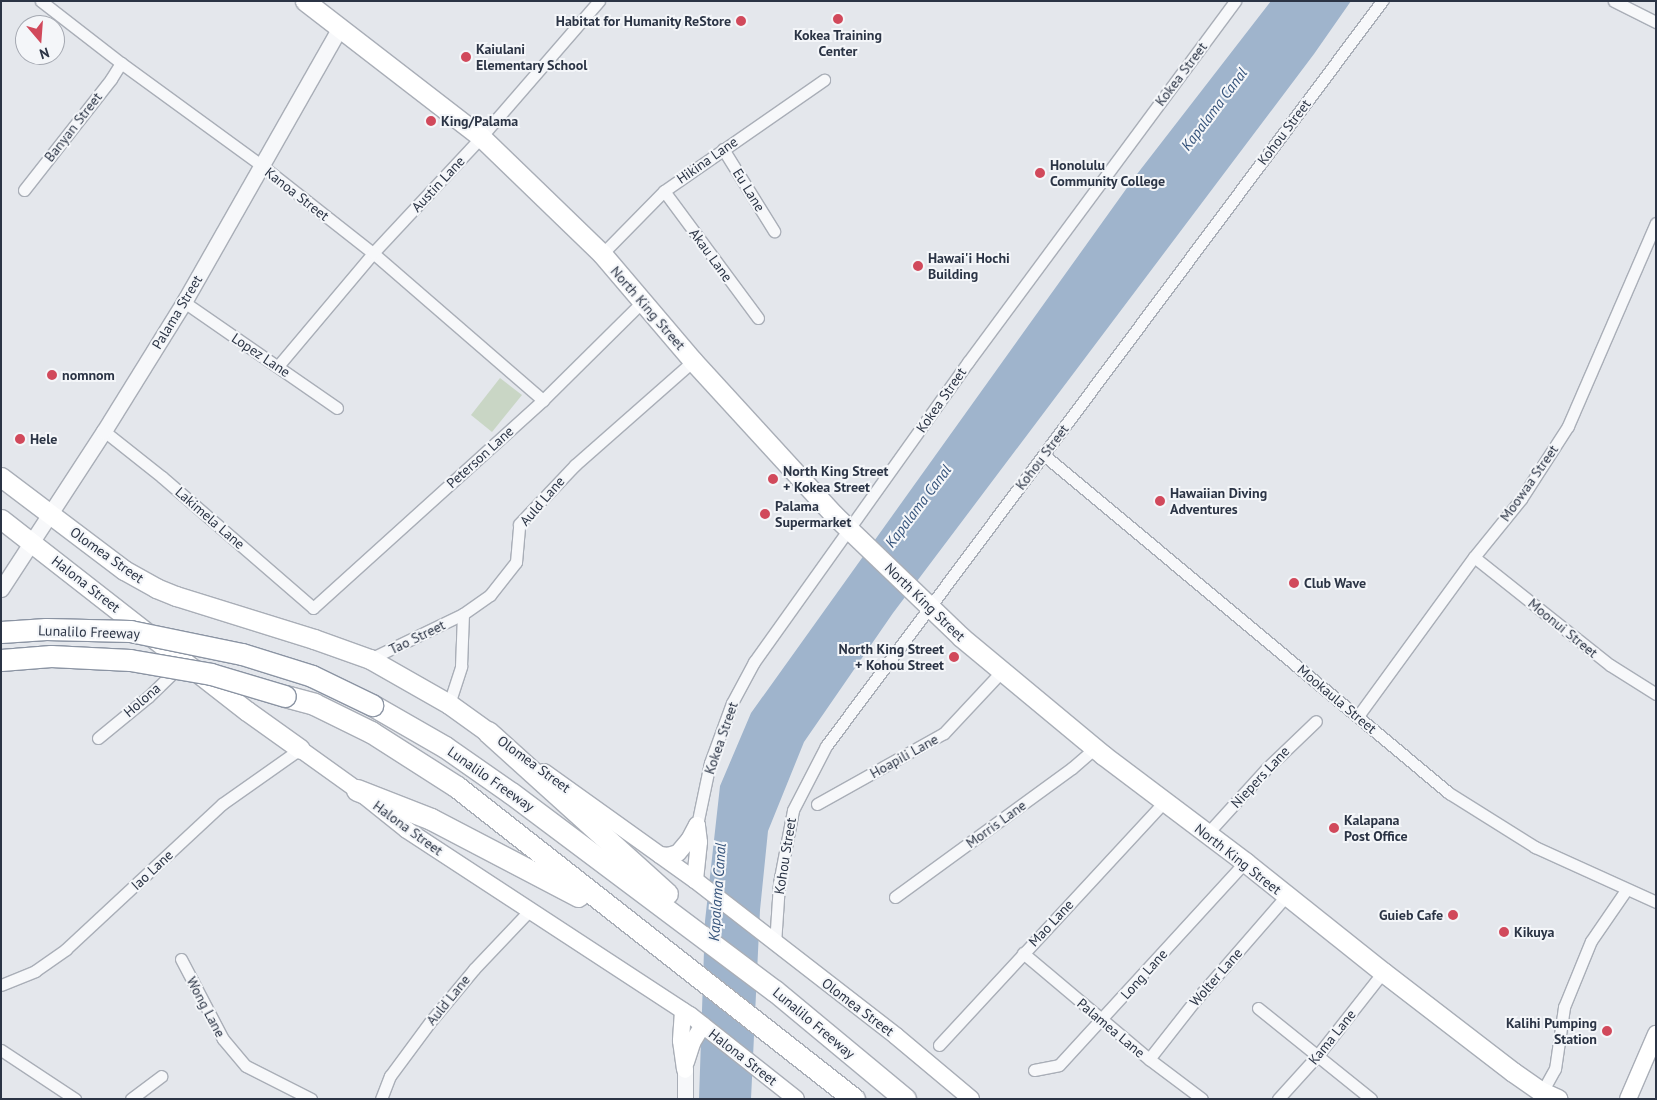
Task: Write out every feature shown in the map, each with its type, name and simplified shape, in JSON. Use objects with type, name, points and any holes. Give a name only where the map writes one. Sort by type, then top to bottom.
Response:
[{"type":"highway","name":"Lunalilo Freeway","points":[[1,632],[46,629],[130,631],[250,657],[312,676],[372,705],[445,747],[699,930],[905,1099]]},
{"type":"highway","name":"Lunalilo Freeway","points":[[1,660],[51,656],[130,660],[211,674],[314,704],[343,717],[428,767],[854,1099]]},
{"type":"highway","points":[[488,732],[663,890],[699,930]]},
{"type":"highway","points":[[357,790],[431,818],[511,860],[590,903],[679,961]]},
{"type":"main road","name":"North King Street","points":[[305,1],[481,137],[602,254],[693,361],[854,535],[1001,672],[1206,835],[1245,862],[1512,1072],[1550,1096]]},
{"type":"main road","name":"Olomea Street","points":[[1,478],[124,570],[156,588],[176,596],[314,638],[370,659],[449,704],[694,880],[896,1036],[971,1099]]},
{"type":"main road","name":"Halona Street","points":[[1,519],[247,711],[357,790],[407,830],[694,1019],[756,1067],[789,1097]]},
{"type":"main road","points":[[660,855],[668,856],[678,853],[689,840],[697,825]]},
{"type":"main road","points":[[694,880],[699,842],[697,825]]},
{"type":"main road","points":[[685,1070],[681,1041],[694,1019]]},
{"type":"main road","points":[[685,1070],[694,1019]]},
{"type":"main road","points":[[1628,1099],[1656,1034]]},
{"type":"street","name":"Kanoa Street","points":[[41,1],[121,63],[261,165],[373,253],[543,400]]},
{"type":"street","name":"Austin Lane","points":[[278,366],[373,253],[481,137],[599,1]]},
{"type":"street","name":"Kokea Street","points":[[697,825],[710,762],[732,703],[754,662],[854,535],[968,362],[1235,1]]},
{"type":"street","name":"Kohou Street","points":[[775,944],[779,883],[793,810],[826,746],[1382,1]]},
{"type":"street","points":[[1614,1],[1656,22]]},
{"type":"street","name":"Palama Street","points":[[1,589],[104,431],[184,302],[340,28]]},
{"type":"street","name":"Banyan Street","points":[[24,190],[111,79],[121,63]]},
{"type":"street","name":"Hikina Lane","points":[[602,254],[664,191],[824,80]]},
{"type":"street","name":"Eu Lane","points":[[723,149],[774,230]]},
{"type":"street","name":"Akau Lane","points":[[664,191],[758,318]]},
{"type":"street","name":"Moowaa Street","points":[[1358,716],[1474,557],[1521,499],[1568,426],[1656,223]]},
{"type":"street","name":"Lopez Lane","points":[[184,302],[337,408]]},
{"type":"street","name":"Peterson Lane","points":[[313,608],[543,400],[642,302]]},
{"type":"street","name":"Auld Lane","points":[[463,614],[490,595],[516,562],[519,524],[574,464],[693,361]]},
{"type":"street","name":"Lakimela Lane","points":[[104,431],[162,477],[313,608]]},
{"type":"street","name":"Mookaula Street","points":[[1044,455],[1450,793],[1535,847],[1656,902]]},
{"type":"street","name":"Moonui Street","points":[[1474,557],[1610,665],[1656,694]]},
{"type":"street","points":[[449,704],[461,666],[463,614]]},
{"type":"street","name":"Tao Street","points":[[370,659],[463,614]]},
{"type":"street","name":"Holona","points":[[98,738],[148,697],[185,661]]},
{"type":"street","name":"Hoapili Lane","points":[[816,804],[944,733],[1001,672]]},
{"type":"street","name":"Niepers Lane","points":[[1206,835],[1266,769],[1316,720]]},
{"type":"street","name":"Morris Lane","points":[[895,897],[1072,768],[1095,748]]},
{"type":"street","name":"Iao Lane","points":[[1,985],[36,971],[66,949],[222,804],[300,750]]},
{"type":"street","name":"Mao Lane","points":[[939,1045],[1164,802]]},
{"type":"street","name":"Long Lane","points":[[1034,1070],[1059,1065],[1245,862]]},
{"type":"street","points":[[1550,1096],[1564,1007],[1591,942],[1626,890]]},
{"type":"street","name":"Wolter Lane","points":[[1149,1059],[1193,1003],[1286,896]]},
{"type":"street","name":"Auld Lane","points":[[381,1099],[390,1076],[430,1022],[474,969],[529,911]]},
{"type":"street","name":"Palamea Lane","points":[[1023,953],[1101,1020],[1202,1099]]},
{"type":"street","name":"Wong Lane","points":[[181,959],[222,1039],[246,1066],[310,1099]]},
{"type":"street","name":"Kama Lane","points":[[1278,1099],[1317,1056],[1383,972]]},
{"type":"street","points":[[1258,1008],[1371,1099]]},
{"type":"street","points":[[1,1050],[75,1099]]},
{"type":"street","points":[[685,1070],[685,1099]]},
{"type":"street","points":[[131,1099],[161,1076]]},
{"type":"green space","points":[[500,378],[522,395],[492,432],[471,415]]},
{"type":"water","name":"Kapalama Canal","points":[[1271,1],[1351,1],[1314,54],[893,613],[804,742],[768,831],[760,910],[751,1099],[699,1099],[705,921],[720,786],[751,713],[1134,178]]},
{"type":"place","name":"Kokea Training Center","points":[[838,19]]},
{"type":"place","name":"Habitat for Humanity ReStore","points":[[741,21]]},
{"type":"place","name":"Kaiulani Elementary School","points":[[466,57]]},
{"type":"place","name":"King/Palama","points":[[431,121]]},
{"type":"place","name":"Honolulu Community College","points":[[1040,173]]},
{"type":"place","name":"Hawai'i Hochi Building","points":[[918,266]]},
{"type":"place","name":"nomnom","points":[[52,375]]},
{"type":"place","name":"Hele","points":[[20,439]]},
{"type":"place","name":"North King Street + Kokea Street","points":[[773,479]]},
{"type":"place","name":"Hawaiian Diving Adventures","points":[[1160,501]]},
{"type":"place","name":"Palama Supermarket","points":[[765,514]]},
{"type":"place","name":"Club Wave","points":[[1294,583]]},
{"type":"place","name":"North King Street + Kohou Street","points":[[954,657]]},
{"type":"place","name":"Kalapana Post Office","points":[[1334,828]]},
{"type":"place","name":"Guieb Cafe","points":[[1453,915]]},
{"type":"place","name":"Kikuya","points":[[1504,932]]},
{"type":"place","name":"Kalihi Pumping Station","points":[[1607,1031]]}]
